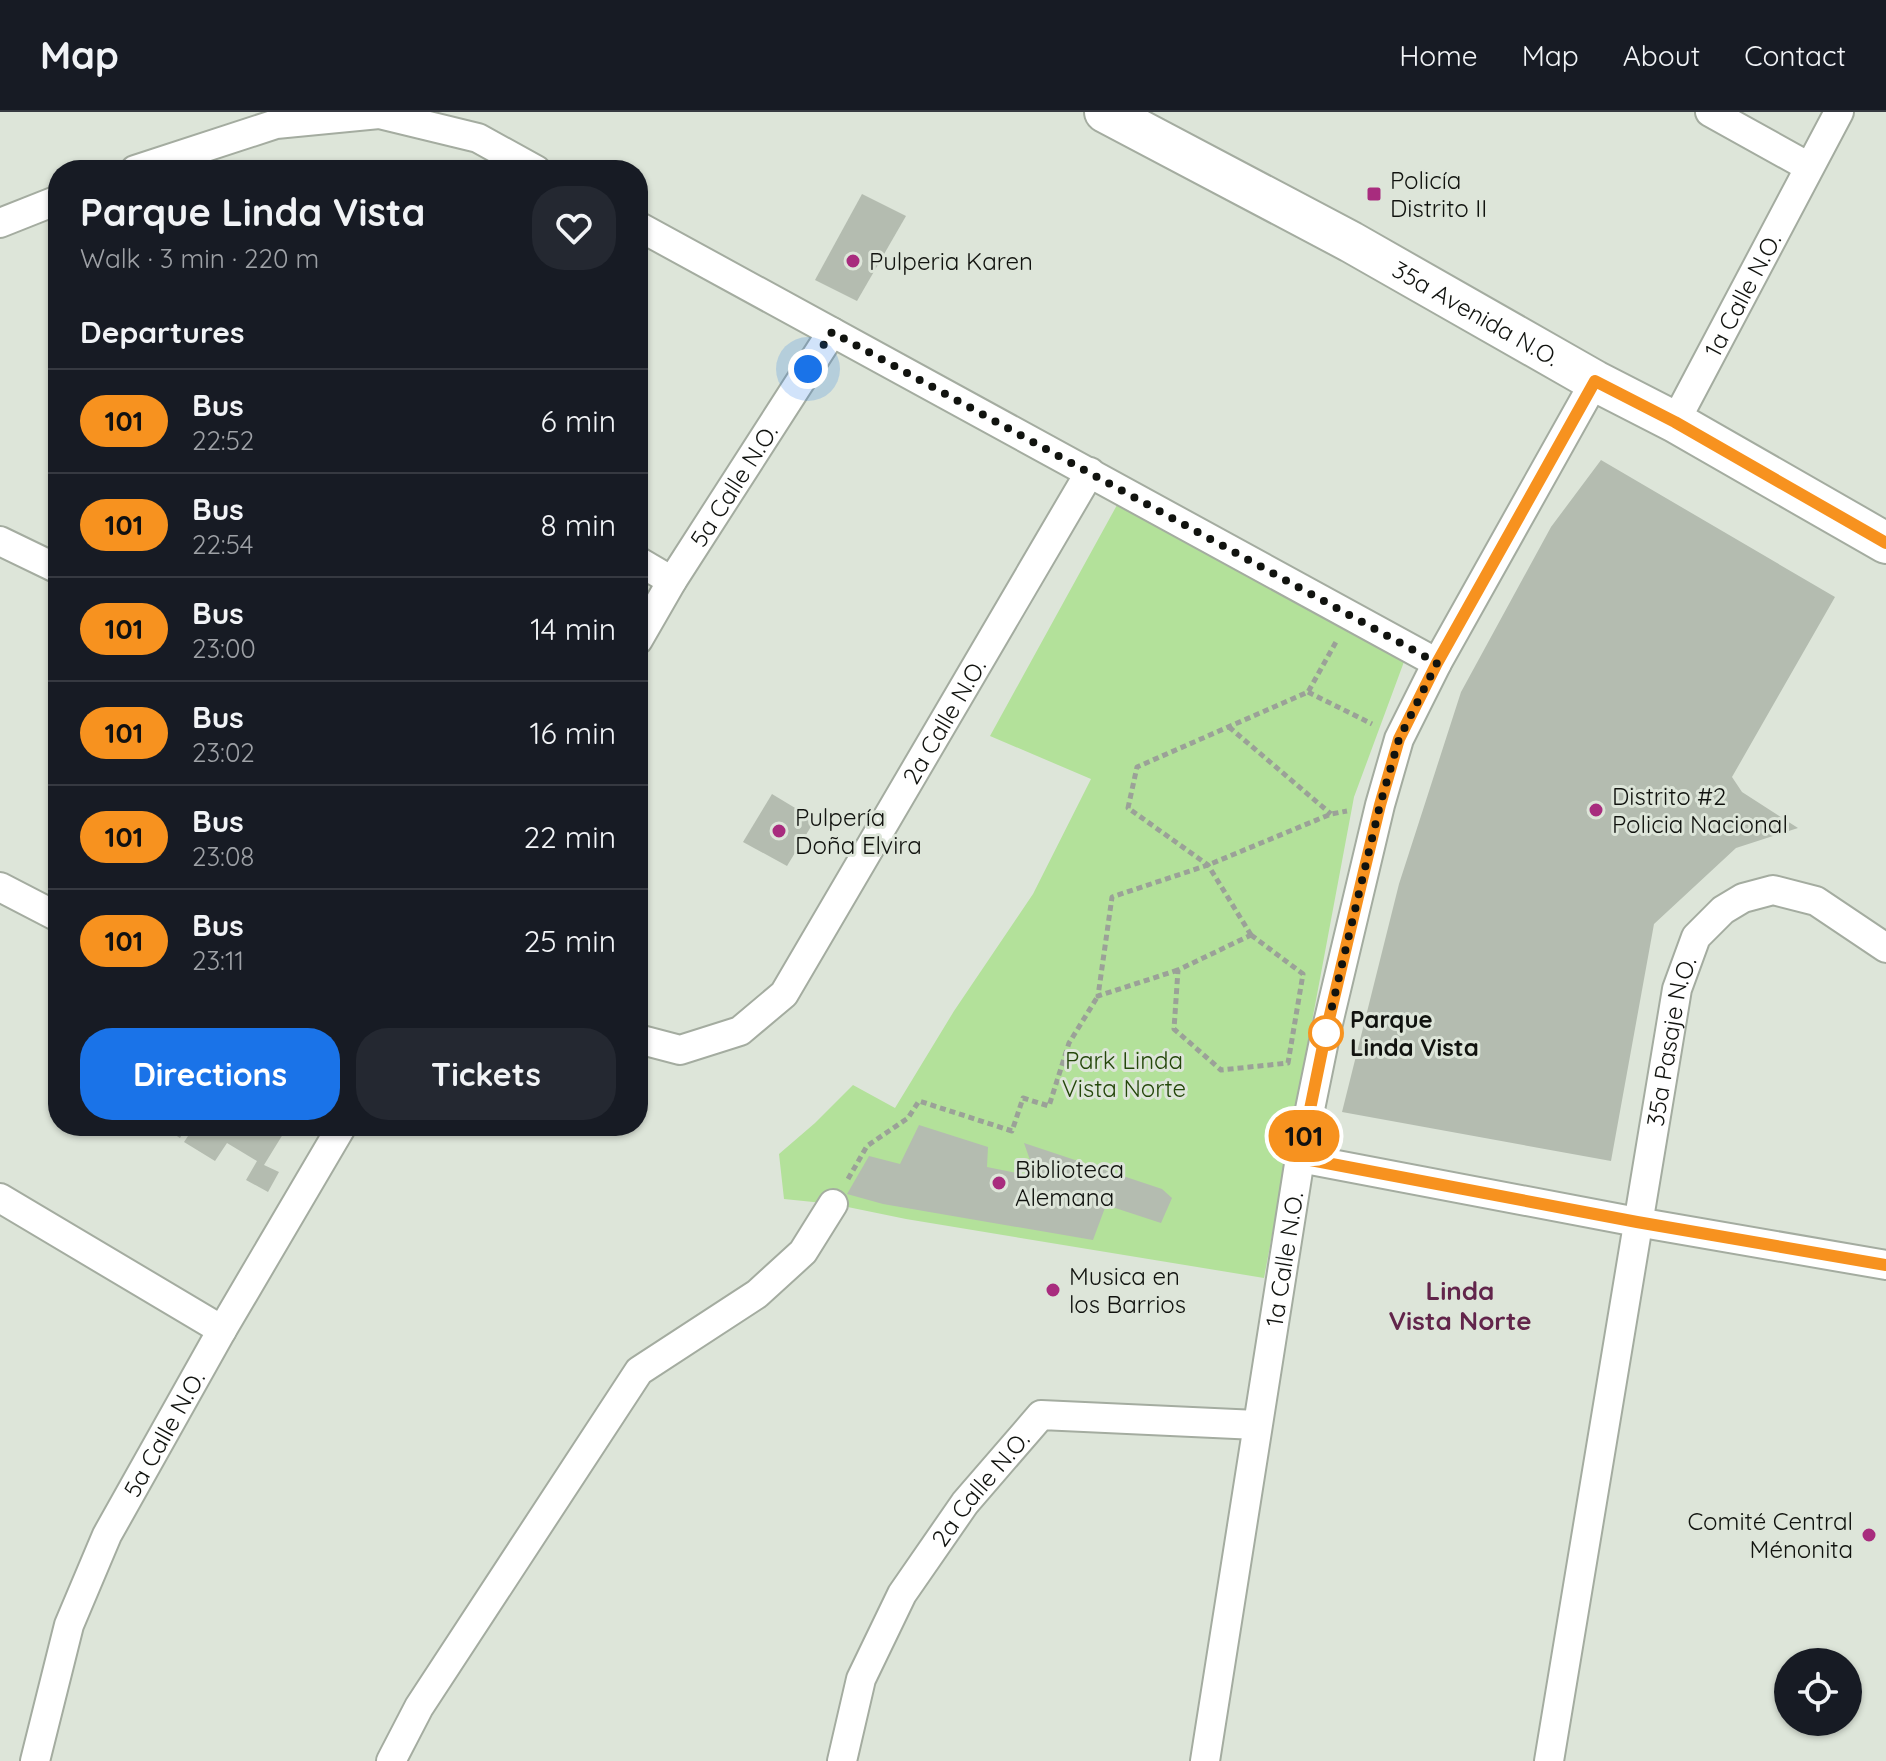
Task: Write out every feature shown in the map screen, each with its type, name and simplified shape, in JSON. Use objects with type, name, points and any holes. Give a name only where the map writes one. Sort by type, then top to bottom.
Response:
[{"type":"main road","name":"35a Avenida N.O.","points":[[1105,112],[1351,242],[1595,381],[1884,537]]},
{"type":"street","points":[[1710,112],[1809,167]]},
{"type":"street","name":"1a Calle N.O.","points":[[1675,422],[1839,112]]},
{"type":"street","points":[[168,160],[276,124],[379,114],[478,138],[518,160]]},
{"type":"street","points":[[0,223],[48,204]]},
{"type":"street","points":[[648,231],[1437,663]]},
{"type":"street","name":"5a Calle N.O.","points":[[648,623],[832,332]]},
{"type":"street","name":"1a Calle N.O.","points":[[1205,1761],[1300,1158],[1325,1036],[1380,805],[1399,739],[1437,663],[1595,381]]},
{"type":"street","name":"2a Calle N.O.","points":[[648,1042],[680,1050],[740,1031],[784,994],[1090,472]]},
{"type":"street","points":[[0,541],[48,564]]},
{"type":"street","points":[[648,567],[672,581]]},
{"type":"street","points":[[0,887],[48,912]]},
{"type":"street","name":"35a Pasaje N.O.","points":[[1549,1761],[1677,989],[1696,937],[1723,910],[1743,898],[1773,890],[1816,901],[1886,948]]},
{"type":"street","name":"5a Calle N.O.","points":[[35,1761],[69,1625],[101,1548],[222,1330],[336,1136]]},
{"type":"street","points":[[1300,1158],[1637,1222],[1886,1265]]},
{"type":"street","points":[[0,1198],[222,1330]]},
{"type":"street","points":[[391,1761],[419,1707],[639,1371],[757,1294],[803,1252],[833,1204]]},
{"type":"street","name":"2a Calle N.O.","points":[[842,1761],[861,1679],[902,1594],[965,1503],[1041,1415],[1257,1425]]},
{"type":"path","points":[[1178,970],[1174,1029],[1221,1070],[1288,1063],[1303,974],[1251,935],[1208,865],[1128,808],[1137,767],[1308,692],[1351,615]]},
{"type":"path","points":[[1308,692],[1399,739]]},
{"type":"path","points":[[1229,727],[1331,814]]},
{"type":"path","points":[[867,1146],[908,1118],[919,1101],[1012,1131],[1023,1098],[1049,1106],[1069,1043],[1098,996],[1112,897],[1208,865],[1331,814],[1380,805]]},
{"type":"path","points":[[1098,996],[1178,970],[1251,935]]},
{"type":"green space","name":"Park Linda Vista Norte","points":[[1117,505],[1405,659],[1354,797],[1264,1278],[906,1219],[833,1204],[784,1199],[779,1154],[853,1085],[895,1108],[954,1011],[1033,894],[1091,779],[990,736]]},
{"type":"building","name":"Pulperia Karen","points":[[862,194],[906,216],[857,301],[815,280]]},
{"type":"building","name":"Distrito #2 Policia Nacional","points":[[1601,460],[1835,597],[1732,777],[1742,792],[1798,828],[1736,848],[1654,924],[1611,1161],[1342,1112],[1399,884],[1461,692],[1551,527]]},
{"type":"building","name":"Pulpería Doña Elvira","points":[[772,794],[815,820],[787,866],[743,842]]},
{"type":"building","name":"Biblioteca Alemana","points":[[919,1125],[988,1147],[987,1167],[1036,1177],[1024,1143],[1162,1189],[1172,1198],[1161,1223],[1106,1205],[1093,1240],[883,1204],[847,1194],[869,1156],[900,1164]]},
{"type":"building","points":[[188,1136],[282,1136],[264,1165],[279,1172],[268,1192],[246,1180],[257,1161],[227,1143],[215,1161],[184,1142]]},
{"type":"bus line","name":"101","points":[[1886,543],[1675,422],[1595,381],[1437,663],[1399,739],[1380,805],[1325,1036],[1300,1158],[1637,1222],[1886,1265]]},
{"type":"place","name":"Policía Distrito II","points":[[1374,194]]},
{"type":"place","name":"Pulperia Karen","points":[[853,261]]},
{"type":"place","name":"Distrito #2 Policia Nacional","points":[[1596,810]]},
{"type":"place","name":"Pulpería Doña Elvira","points":[[779,831]]},
{"type":"place","name":"Parque Linda Vista","points":[[1326,1033]]},
{"type":"place","name":"Biblioteca Alemana","points":[[999,1183]]},
{"type":"place","name":"Musica en los Barrios","points":[[1053,1290]]},
{"type":"place","name":"Comité Central Ménonita","points":[[1869,1535]]},
{"type":"district","name":"Linda Vista Norte","points":[[1460,1305]]},
{"type":"route","points":[[808,369],[832,332],[1437,663],[1399,739],[1380,805],[1325,1036],[1326,1033]]}]
